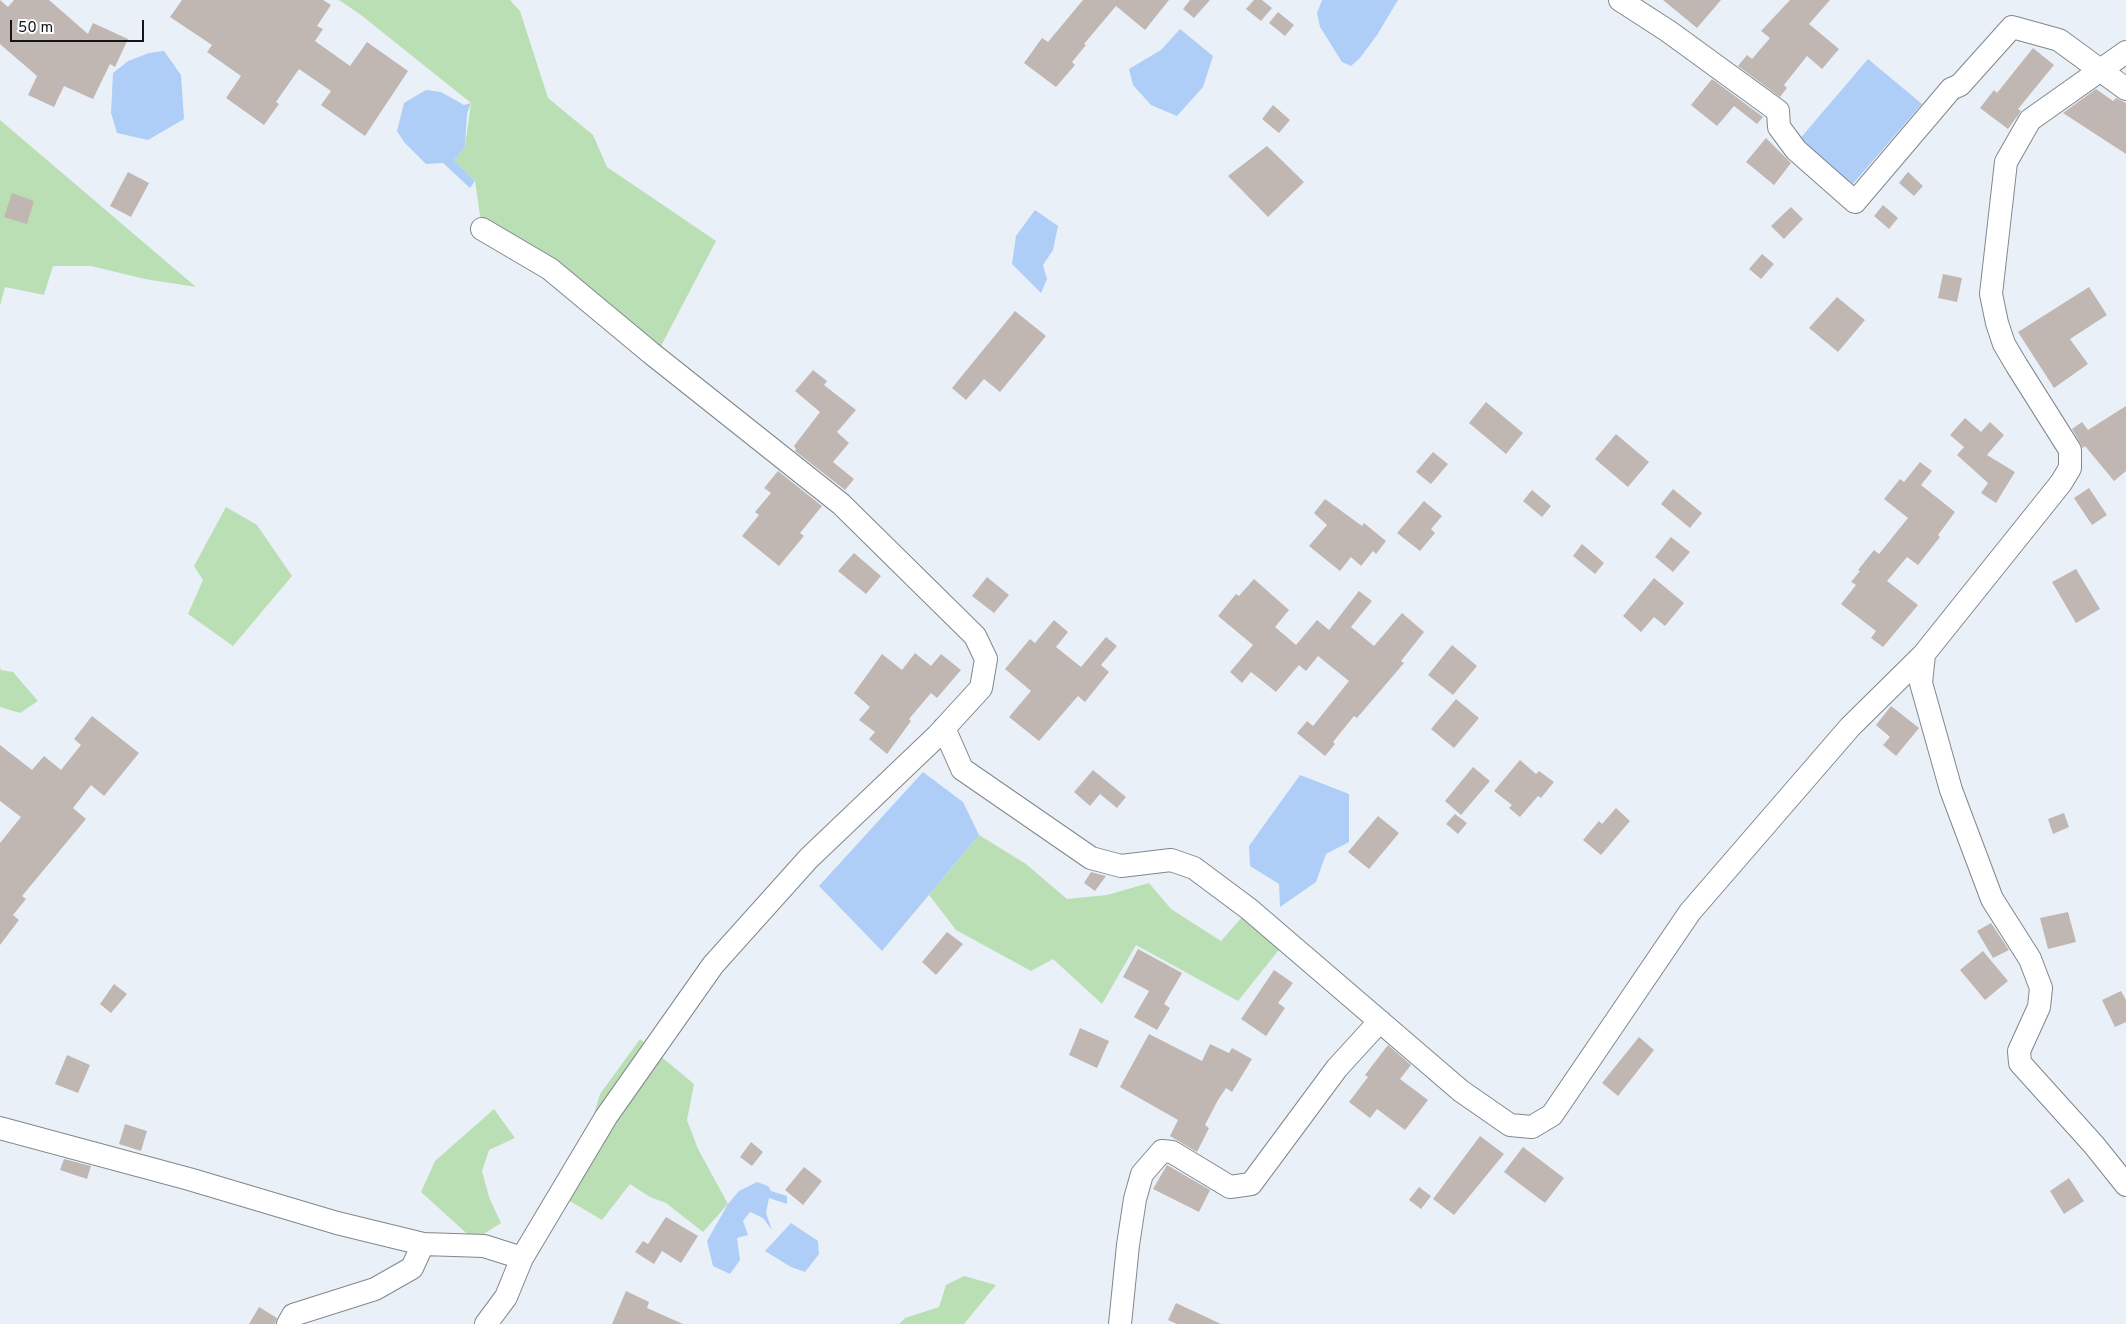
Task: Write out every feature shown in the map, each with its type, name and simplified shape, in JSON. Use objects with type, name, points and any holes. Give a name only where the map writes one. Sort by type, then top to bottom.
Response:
[{"type":"street","points":[[1620,0],[1668,31],[1778,111],[1779,127],[1796,150],[1855,202],[1951,89],[1960,85],[2012,27],[2059,40],[2126,89]]},
{"type":"street","points":[[944,728],[962,769],[1091,858],[1121,866],[1171,860],[1194,868],[1249,908],[1461,1091],[1510,1125],[1532,1127],[1552,1115],[1690,912],[1850,727],[1924,654],[2061,483],[2070,468],[2070,450],[2004,344],[1991,294],[2006,162],[2030,120],[2126,52]]},
{"type":"street","points":[[482,229],[550,269],[651,353],[841,504],[975,636],[986,659],[981,688],[944,728],[809,858],[713,965],[606,1117],[522,1258],[506,1297],[486,1324]]},
{"type":"street","points":[[1924,654],[1920,683],[1951,790],[1992,899],[2030,959],[2041,988],[2036,1016],[2019,1050],[2020,1063],[2094,1145],[2126,1185]]},
{"type":"street","points":[[1120,1324],[1128,1244],[1135,1199],[1142,1174],[1162,1151],[1172,1152],[1230,1187],[1251,1184],[1338,1068],[1380,1021]]},
{"type":"street","points":[[0,1128],[188,1179],[337,1223],[423,1244],[484,1246],[522,1258]]},
{"type":"street","points":[[288,1324],[293,1315],[375,1290],[412,1268],[423,1244]]},
{"type":"green space","points":[[339,0],[510,0],[520,11],[548,98],[593,135],[607,167],[716,241],[661,346],[482,229],[475,181],[454,160],[465,147],[471,103],[361,15]]},
{"type":"green space","points":[[0,120],[196,287],[145,279],[91,266],[53,266],[44,295],[5,287],[0,306]]},
{"type":"green space","points":[[226,507],[257,525],[292,576],[233,646],[188,614],[203,580],[194,566]]},
{"type":"green space","points":[[0,667],[1,670],[13,672],[38,701],[20,713],[0,707]]},
{"type":"green space","points":[[979,835],[1026,864],[1067,899],[1107,895],[1149,883],[1171,909],[1221,941],[1249,909],[1286,941],[1238,1001],[1136,945],[1102,1004],[1053,959],[1031,971],[956,930],[929,895]]},
{"type":"green space","points":[[640,1039],[694,1084],[687,1120],[698,1149],[728,1204],[703,1232],[666,1203],[650,1197],[630,1184],[602,1220],[568,1200],[600,1094]]},
{"type":"green space","points":[[494,1109],[515,1138],[489,1150],[482,1171],[489,1197],[501,1223],[474,1240],[421,1192],[435,1161]]},
{"type":"green space","points":[[964,1276],[996,1285],[964,1324],[899,1324],[905,1318],[939,1307],[946,1285]]},
{"type":"water","points":[[1322,0],[1398,0],[1377,35],[1360,58],[1351,66],[1342,62],[1320,27],[1317,13]]},
{"type":"water","points":[[1180,29],[1213,56],[1203,87],[1177,116],[1151,105],[1133,85],[1129,69],[1161,50]]},
{"type":"water","points":[[164,51],[181,75],[184,119],[148,140],[117,133],[111,113],[113,73],[128,61],[149,53]]},
{"type":"water","points":[[1868,59],[1922,104],[1851,186],[1798,141]]},
{"type":"water","points":[[426,90],[441,92],[464,105],[471,103],[467,114],[465,147],[454,160],[475,181],[470,188],[443,163],[426,164],[404,142],[397,131],[404,103]]},
{"type":"water","points":[[1035,210],[1058,226],[1053,250],[1043,265],[1047,279],[1041,293],[1012,264],[1016,236]]},
{"type":"water","points":[[923,772],[963,802],[979,835],[882,951],[819,886]]},
{"type":"water","points":[[1300,775],[1349,794],[1349,842],[1326,854],[1316,882],[1280,907],[1279,884],[1250,866],[1249,846]]},
{"type":"water","points":[[757,1182],[768,1186],[771,1191],[787,1196],[787,1204],[769,1198],[766,1213],[772,1230],[763,1218],[750,1212],[743,1221],[748,1235],[737,1238],[740,1260],[730,1274],[713,1266],[707,1241],[728,1204],[739,1191]]},
{"type":"water","points":[[791,1223],[818,1241],[819,1254],[805,1272],[791,1267],[765,1251]]},
{"type":"building","points":[[0,0],[8,7],[14,0],[49,0],[88,34],[93,23],[128,39],[115,67],[110,64],[93,99],[64,86],[54,107],[28,95],[37,76],[0,44]]},
{"type":"building","points":[[182,0],[323,0],[331,5],[317,26],[323,29],[315,41],[350,66],[367,42],[408,71],[365,136],[321,105],[331,91],[299,69],[276,102],[279,104],[264,125],[226,98],[241,76],[207,52],[212,45],[170,17]]},
{"type":"building","points":[[1083,0],[1169,0],[1145,30],[1116,6],[1084,44],[1086,45],[1072,62],[1075,65],[1056,87],[1024,63],[1042,38],[1048,42]]},
{"type":"building","points":[[1190,0],[1210,0],[1194,18],[1183,9]]},
{"type":"building","points":[[1254,0],[1262,0],[1272,8],[1261,21],[1246,9]]},
{"type":"building","points":[[1663,0],[1721,0],[1697,28]]},
{"type":"building","points":[[1790,0],[1830,0],[1809,24],[1839,49],[1822,69],[1807,56],[1784,85],[1787,88],[1780,97],[1738,66],[1747,55],[1752,59],[1770,38],[1761,31]]},
{"type":"building","points":[[1278,12],[1294,25],[1285,36],[1269,23]]},
{"type":"building","points":[[2033,48],[2054,65],[2018,109],[2021,111],[2008,129],[1980,108],[1994,90],[1997,93]]},
{"type":"building","points":[[1712,79],[1763,117],[1757,124],[1734,106],[1717,126],[1691,105]]},
{"type":"building","points":[[2096,89],[2113,101],[2116,98],[2126,103],[2126,154],[2063,113]]},
{"type":"building","points":[[1273,105],[1290,120],[1279,133],[1262,119]]},
{"type":"building","points":[[1766,138],[1791,163],[1774,185],[1746,162]]},
{"type":"building","points":[[1267,146],[1304,182],[1268,217],[1228,176]]},
{"type":"building","points":[[128,172],[149,183],[131,217],[110,206]]},
{"type":"building","points":[[1908,172],[1923,186],[1914,196],[1899,183]]},
{"type":"building","points":[[12,193],[34,201],[27,224],[4,217]]},
{"type":"building","points":[[1883,205],[1898,218],[1889,229],[1874,216]]},
{"type":"building","points":[[1791,207],[1803,219],[1784,239],[1771,226]]},
{"type":"building","points":[[1762,254],[1774,264],[1761,279],[1749,269]]},
{"type":"building","points":[[1943,274],[1962,278],[1957,302],[1938,298]]},
{"type":"building","points":[[2089,287],[2107,315],[2070,339],[2088,364],[2054,388],[2018,332]]},
{"type":"building","points":[[1837,297],[1865,320],[1838,352],[1809,328]]},
{"type":"building","points":[[1015,311],[1046,336],[1000,392],[984,379],[966,400],[952,388]]},
{"type":"building","points":[[813,370],[827,381],[824,385],[856,410],[837,432],[849,443],[833,462],[854,479],[845,490],[795,451],[794,446],[820,412],[795,391]]},
{"type":"building","points":[[1486,402],[1523,433],[1506,454],[1469,423]]},
{"type":"building","points":[[2126,406],[2126,471],[2114,481],[2085,446],[2083,448],[2072,429],[2082,422],[2088,430]]},
{"type":"building","points":[[1965,418],[1981,432],[1990,422],[2004,435],[1987,455],[2015,472],[1996,503],[1981,493],[1988,483],[1957,455],[1964,447],[1950,435]]},
{"type":"building","points":[[1616,434],[1649,462],[1628,487],[1595,459]]},
{"type":"building","points":[[1433,452],[1448,464],[1431,484],[1416,472]]},
{"type":"building","points":[[1920,462],[1932,471],[1921,485],[1955,512],[1938,535],[1940,537],[1918,565],[1907,557],[1887,581],[1918,605],[1883,647],[1871,638],[1876,631],[1841,604],[1856,585],[1851,582],[1860,571],[1858,570],[1874,550],[1879,554],[1908,518],[1884,499],[1900,479],[1904,482]]},
{"type":"building","points":[[778,471],[822,506],[800,533],[804,536],[779,566],[742,536],[759,515],[755,512],[771,493],[764,488]]},
{"type":"building","points":[[2089,488],[2107,515],[2092,525],[2074,498]]},
{"type":"building","points":[[1673,489],[1702,513],[1690,528],[1661,504]]},
{"type":"building","points":[[1532,490],[1551,506],[1542,517],[1523,501]]},
{"type":"building","points":[[1325,499],[1362,526],[1364,523],[1386,541],[1376,554],[1373,551],[1361,566],[1351,557],[1340,571],[1309,546],[1327,525],[1314,513]]},
{"type":"building","points":[[1424,501],[1442,516],[1431,529],[1435,533],[1420,551],[1397,533]]},
{"type":"building","points":[[1671,537],[1690,552],[1673,572],[1655,557]]},
{"type":"building","points":[[1582,544],[1604,563],[1595,574],[1573,556]]},
{"type":"building","points":[[854,553],[881,576],[866,594],[838,571]]},
{"type":"building","points":[[2076,569],[2100,609],[2076,623],[2052,582]]},
{"type":"building","points":[[987,577],[1009,595],[994,613],[972,596]]},
{"type":"building","points":[[1654,578],[1684,603],[1665,626],[1654,617],[1641,632],[1623,616]]},
{"type":"building","points":[[1254,579],[1289,610],[1275,627],[1296,645],[1317,620],[1329,630],[1359,591],[1372,601],[1351,627],[1374,646],[1402,613],[1424,632],[1401,661],[1404,663],[1357,718],[1354,716],[1333,742],[1335,744],[1325,756],[1297,733],[1307,721],[1313,726],[1349,681],[1318,656],[1306,671],[1299,665],[1276,692],[1251,672],[1242,683],[1230,672],[1253,645],[1218,616],[1236,594],[1239,596]]},
{"type":"building","points":[[1054,620],[1068,632],[1056,647],[1081,667],[1106,637],[1117,646],[1101,665],[1109,672],[1085,702],[1078,696],[1039,741],[1009,717],[1031,691],[1005,669],[1030,639],[1035,643]]},
{"type":"building","points":[[1452,645],[1477,666],[1453,695],[1428,675]]},
{"type":"building","points":[[915,653],[931,666],[941,654],[961,670],[937,698],[931,693],[909,719],[911,721],[887,754],[869,739],[875,732],[859,720],[870,707],[854,693],[882,654],[902,670]]},
{"type":"building","points":[[1456,699],[1479,718],[1454,748],[1431,729]]},
{"type":"building","points":[[1891,706],[1919,728],[1896,756],[1883,745],[1890,737],[1876,725]]},
{"type":"building","points":[[92,716],[139,753],[104,796],[91,785],[73,808],[86,819],[22,896],[26,899],[13,915],[19,920],[0,945],[0,843],[21,817],[0,801],[0,745],[32,770],[44,756],[61,770],[81,745],[74,739]]},
{"type":"building","points":[[1520,760],[1536,774],[1539,771],[1554,782],[1541,798],[1538,796],[1520,817],[1509,808],[1512,805],[1494,791]]},
{"type":"building","points":[[1473,767],[1490,781],[1461,815],[1445,801]]},
{"type":"building","points":[[1093,770],[1126,797],[1117,808],[1100,794],[1090,806],[1074,792]]},
{"type":"building","points":[[1616,808],[1630,821],[1601,855],[1583,840],[1599,821],[1602,824]]},
{"type":"building","points":[[2064,813],[2069,827],[2053,834],[2048,819]]},
{"type":"building","points":[[1455,814],[1467,823],[1458,834],[1446,824]]},
{"type":"building","points":[[1378,816],[1399,833],[1369,869],[1348,852]]},
{"type":"building","points":[[1091,872],[1106,876],[1095,891],[1084,883]]},
{"type":"building","points":[[2068,912],[2076,942],[2048,949],[2040,918]]},
{"type":"building","points":[[1991,923],[2009,950],[1993,958],[1977,931]]},
{"type":"building","points":[[947,932],[963,944],[936,975],[922,962]]},
{"type":"building","points":[[1138,949],[1182,973],[1164,1004],[1170,1008],[1157,1030],[1134,1017],[1149,991],[1123,977]]},
{"type":"building","points":[[1983,951],[2008,981],[1985,1000],[1960,970]]},
{"type":"building","points":[[1274,970],[1293,983],[1278,1003],[1285,1008],[1266,1036],[1241,1019]]},
{"type":"building","points":[[114,984],[127,994],[111,1013],[100,1004]]},
{"type":"building","points":[[2121,991],[2126,1000],[2126,1022],[2115,1027],[2102,1000]]},
{"type":"building","points":[[1080,1028],[1109,1041],[1097,1068],[1069,1055]]},
{"type":"building","points":[[1149,1034],[1202,1061],[1210,1044],[1229,1053],[1232,1048],[1252,1059],[1232,1092],[1226,1088],[1218,1100],[1205,1125],[1209,1128],[1197,1152],[1170,1136],[1178,1120],[1120,1087]]},
{"type":"building","points":[[1639,1037],[1654,1050],[1618,1096],[1602,1083]]},
{"type":"building","points":[[1388,1045],[1411,1065],[1400,1079],[1428,1100],[1405,1130],[1377,1109],[1370,1118],[1349,1102],[1368,1077],[1365,1075]]},
{"type":"building","points":[[67,1055],[90,1065],[78,1093],[55,1084]]},
{"type":"building","points":[[125,1124],[147,1131],[141,1151],[119,1144]]},
{"type":"building","points":[[1480,1136],[1504,1154],[1454,1215],[1433,1199]]},
{"type":"building","points":[[751,1142],[763,1152],[752,1166],[740,1157]]},
{"type":"building","points":[[1523,1147],[1564,1178],[1545,1203],[1504,1172]]},
{"type":"building","points":[[64,1159],[91,1166],[87,1179],[60,1170]]},
{"type":"building","points":[[1167,1165],[1210,1190],[1199,1212],[1153,1189]]},
{"type":"building","points":[[804,1167],[822,1181],[803,1205],[785,1190]]},
{"type":"building","points":[[2069,1178],[2084,1201],[2064,1214],[2050,1191]]},
{"type":"building","points":[[1419,1187],[1431,1196],[1421,1209],[1409,1200]]},
{"type":"building","points":[[666,1217],[698,1236],[681,1263],[662,1251],[654,1264],[635,1252],[643,1241],[648,1244]]},
{"type":"building","points":[[626,1291],[649,1302],[647,1308],[683,1324],[612,1324]]},
{"type":"building","points":[[1176,1303],[1221,1324],[1177,1324],[1168,1320]]},
{"type":"building","points":[[259,1307],[277,1318],[275,1324],[249,1324]]}]
